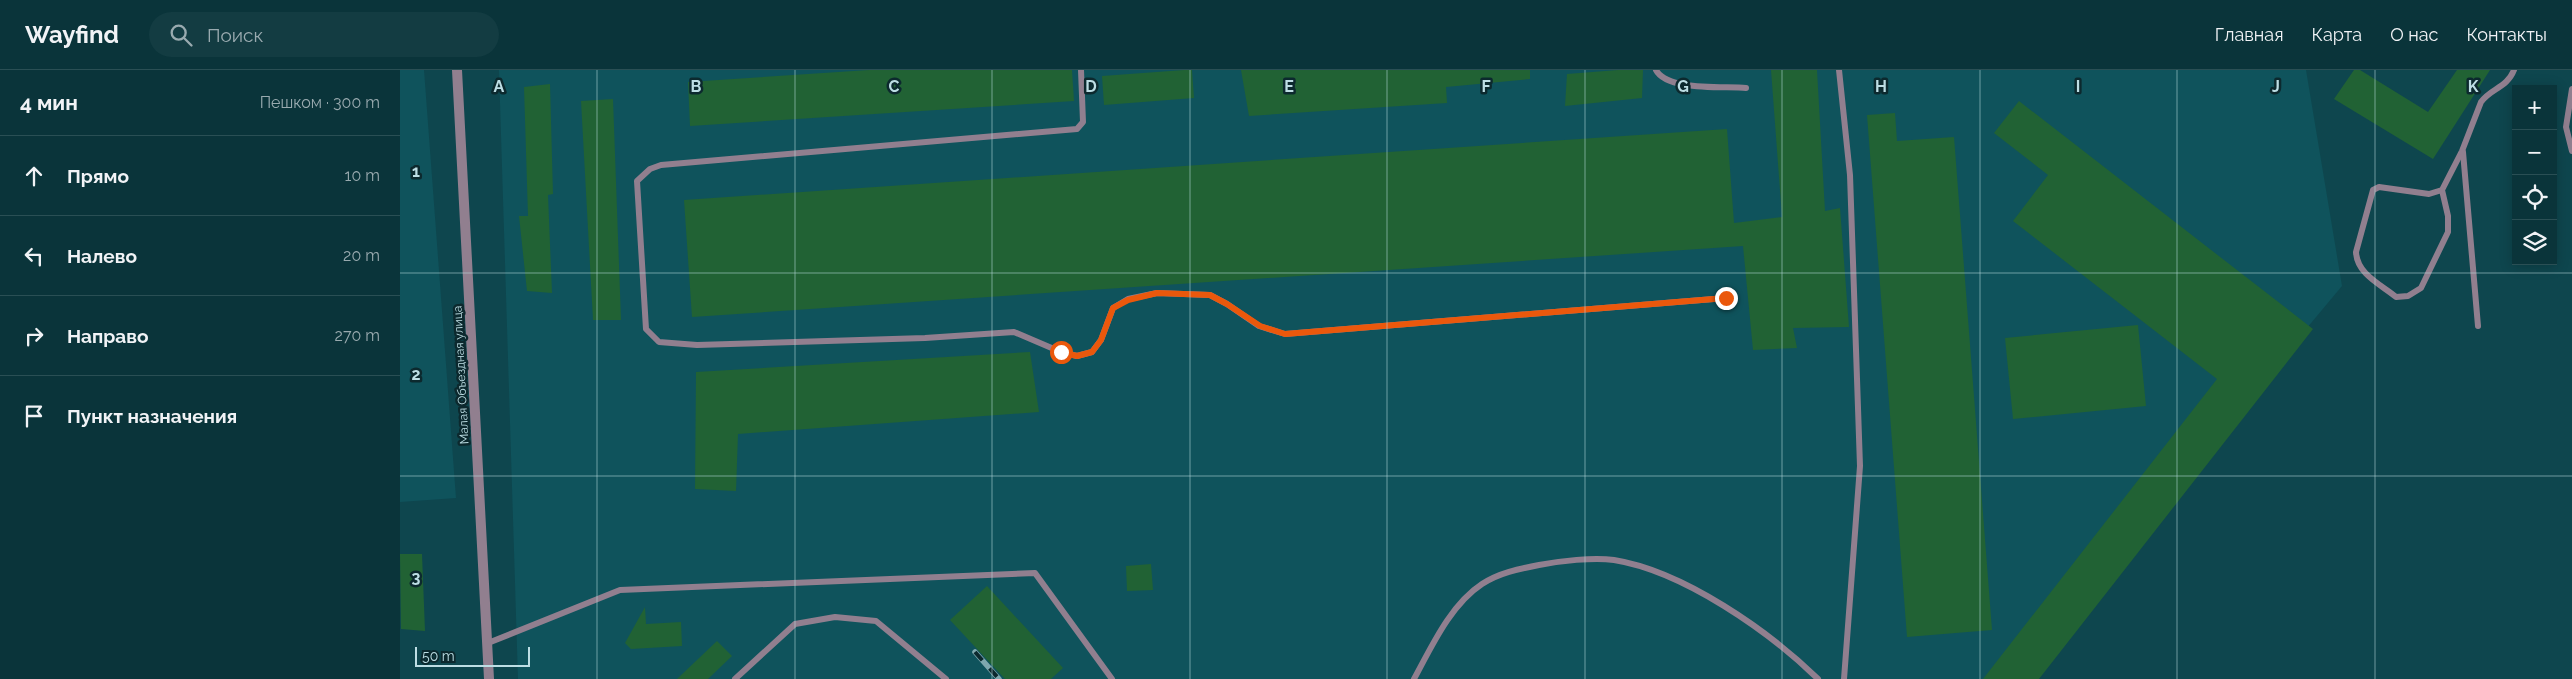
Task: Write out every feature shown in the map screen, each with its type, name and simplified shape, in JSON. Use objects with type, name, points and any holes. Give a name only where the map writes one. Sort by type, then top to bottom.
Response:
[{"type":"street","name":"Малая Объездная улица","points":[[457,70],[489,679]]},
{"type":"lane","points":[[1081,70],[1083,122],[1077,129],[661,166],[650,169],[637,181],[646,329],[659,342],[697,345],[925,338],[1014,332],[1061,352],[1077,356],[1092,352],[1101,340],[1113,308],[1128,300],[1157,293],[1210,295],[1260,326],[1285,334],[1726,298]]},
{"type":"lane","points":[[1656,70],[1660,77],[1676,84],[1746,88]]},
{"type":"lane","points":[[1839,70],[1850,176],[1860,466],[1844,679]]},
{"type":"lane","points":[[2442,190],[2429,194],[2379,187],[2373,190],[2356,252],[2357,262],[2361,270],[2396,297],[2408,296],[2420,288],[2448,232],[2448,216],[2442,190],[2462,151],[2481,102],[2485,97],[2510,81],[2514,70]]},
{"type":"lane","points":[[2572,89],[2566,126],[2572,151]]},
{"type":"lane","points":[[2462,151],[2478,326]]},
{"type":"lane","points":[[1414,679],[1458,608],[1481,585],[1510,570],[1555,562],[1613,560],[1667,575],[1716,601],[1795,657],[1818,679]]},
{"type":"lane","points":[[488,643],[620,590],[1034,573],[1112,679]]},
{"type":"lane","points":[[735,679],[795,624],[835,617],[876,621],[946,679]]},
{"type":"shaded area","points":[[400,70],[424,70],[456,498],[400,502]]},
{"type":"shaded area","points":[[499,70],[2306,70],[2342,286],[2014,679],[518,679]]},
{"type":"building","points":[[869,70],[1072,70],[1074,101],[690,126],[688,82]]},
{"type":"building","points":[[1192,70],[1194,98],[1104,105],[1102,76]]},
{"type":"building","points":[[1241,70],[1530,70],[1530,79],[1446,87],[1447,103],[1249,116]]},
{"type":"building","points":[[1643,70],[1642,98],[1565,106],[1567,74]]},
{"type":"building","points":[[1771,70],[1817,70],[1825,211],[1840,208],[1849,327],[1793,328],[1797,348],[1753,350],[1743,246],[692,317],[684,200],[1727,129],[1734,223],[1782,217]]},
{"type":"building","points":[[2354,70],[2360,70],[2428,112],[2457,70],[2490,70],[2433,159],[2334,99]]},
{"type":"building","points":[[550,84],[553,194],[548,195],[552,293],[527,291],[519,216],[528,216],[524,87]]},
{"type":"building","points":[[613,99],[621,320],[593,320],[581,101]]},
{"type":"building","points":[[2019,101],[2313,329],[2039,679],[1983,679],[2217,379],[2013,221],[2048,175],[1994,133]]},
{"type":"building","points":[[1895,113],[1897,141],[1954,137],[1992,630],[1907,637],[1867,115]]},
{"type":"building","points":[[2138,325],[2146,406],[2013,419],[2005,338]]},
{"type":"building","points":[[1030,352],[1039,412],[738,434],[736,491],[695,489],[696,372]]},
{"type":"building","points":[[400,554],[422,554],[425,631],[401,629]]},
{"type":"building","points":[[1151,564],[1153,590],[1127,591],[1126,566]]},
{"type":"building","points":[[987,586],[1063,668],[1051,679],[1005,679],[950,620]]},
{"type":"building","points":[[645,607],[646,624],[681,622],[682,646],[631,649],[625,643]]},
{"type":"building","points":[[717,641],[732,656],[708,679],[677,679]]},
{"type":"railway","points":[[975,652],[999,679]]},
{"type":"route","points":[[1061,352],[1077,356],[1092,352],[1101,340],[1105,325],[1113,308],[1128,300],[1157,293],[1210,295],[1260,326],[1285,334],[1726,298]]}]
